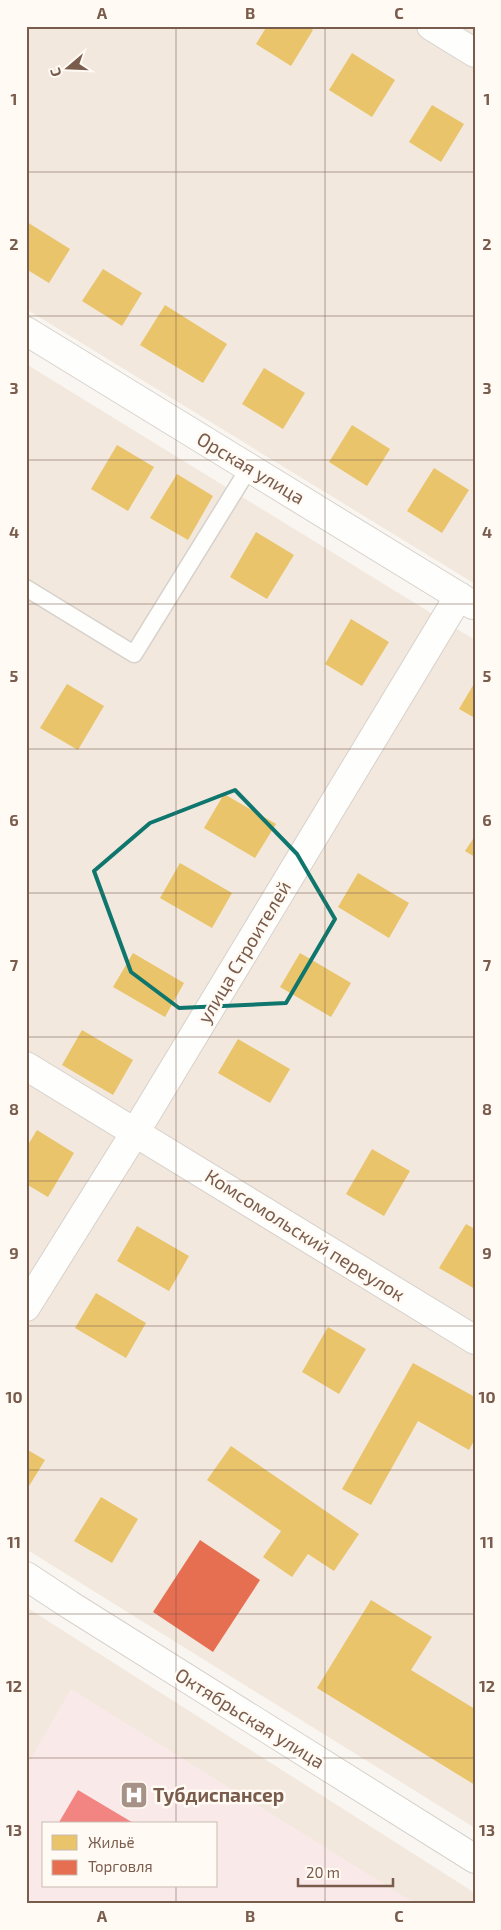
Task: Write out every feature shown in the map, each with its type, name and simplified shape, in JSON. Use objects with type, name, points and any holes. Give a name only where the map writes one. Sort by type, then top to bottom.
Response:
[{"type":"street","points":[[431,26],[475,54]]},
{"type":"street","name":"Орская улица","points":[[26,331],[467,601]]},
{"type":"street","name":"улица Строителей","points":[[26,1307],[467,601]]},
{"type":"street","name":"Комсомольский переулок","points":[[26,1066],[136,1131],[475,1340]]},
{"type":"street","name":"Октябрьская улица","points":[[26,1576],[475,1858]]},
{"type":"lane","points":[[26,588],[134,654],[249,468]]},
{"type":"highlighted area","points":[[235,790],[297,854],[335,919],[286,1003],[179,1008],[131,972],[94,871],[150,823]]},
{"type":"shaded area","points":[[26,26],[475,26],[475,584],[26,309]]},
{"type":"shaded area","points":[[26,364],[475,640],[475,1828],[26,1549]]},
{"type":"shaded area","points":[[26,1607],[475,1893],[475,1904],[26,1904]]},
{"type":"shaded area","name":"Тубдиспансер","points":[[71,1689],[416,1904],[26,1904],[26,1767]]},
{"type":"building: Жильё","points":[[267,26],[307,26],[313,30],[291,66],[256,44]]},
{"type":"building: Жильё","points":[[352,53],[395,80],[372,117],[329,90]]},
{"type":"building: Жильё","points":[[432,105],[464,124],[441,162],[409,142]]},
{"type":"building: Жильё","points":[[27,222],[70,249],[49,283],[26,269]]},
{"type":"building: Жильё","points":[[103,269],[142,293],[122,326],[82,301]]},
{"type":"building: Жильё","points":[[165,305],[227,344],[203,383],[140,345]]},
{"type":"building: Жильё","points":[[264,368],[305,393],[283,429],[242,404]]},
{"type":"building: Жильё","points":[[352,425],[390,449],[367,486],[329,462]]},
{"type":"building: Жильё","points":[[117,445],[154,467],[128,511],[91,489]]},
{"type":"building: Жильё","points":[[434,468],[469,490],[442,533],[407,511]]},
{"type":"building: Жильё","points":[[177,474],[213,496],[188,540],[150,518]]},
{"type":"building: Жильё","points":[[256,532],[294,555],[267,599],[230,577]]},
{"type":"building: Жильё","points":[[351,619],[389,642],[362,686],[325,664]]},
{"type":"building: Жильё","points":[[475,682],[475,718],[459,709]]},
{"type":"building: Жильё","points":[[67,684],[104,706],[78,750],[40,728]]},
{"type":"building: Жильё","points":[[224,794],[276,824],[255,858],[204,828]]},
{"type":"building: Жильё","points":[[475,836],[475,857],[465,851]]},
{"type":"building: Жильё","points":[[180,863],[232,893],[212,928],[160,898]]},
{"type":"building: Жильё","points":[[358,873],[409,903],[389,938],[338,907]]},
{"type":"building: Жильё","points":[[133,953],[184,983],[165,1017],[113,987]]},
{"type":"building: Жильё","points":[[300,953],[351,983],[331,1017],[280,987]]},
{"type":"building: Жильё","points":[[82,1030],[133,1060],[113,1095],[62,1065]]},
{"type":"building: Жильё","points":[[238,1039],[290,1069],[270,1103],[218,1073]]},
{"type":"building: Жильё","points":[[37,1130],[74,1153],[48,1197],[26,1184],[26,1148]]},
{"type":"building: Жильё","points":[[372,1149],[410,1171],[384,1216],[346,1194]]},
{"type":"building: Жильё","points":[[466,1224],[475,1229],[475,1289],[439,1268]]},
{"type":"building: Жильё","points":[[137,1226],[189,1256],[169,1291],[117,1261]]},
{"type":"building: Жильё","points":[[96,1293],[146,1323],[126,1358],[75,1328]]},
{"type":"building: Жильё","points":[[328,1327],[366,1349],[339,1394],[302,1372]]},
{"type":"building: Жильё","points":[[413,1363],[475,1397],[475,1439],[469,1450],[418,1421],[371,1505],[342,1489]]},
{"type":"building: Жильё","points":[[231,1446],[359,1534],[334,1571],[308,1554],[292,1577],[263,1557],[281,1531],[207,1480]]},
{"type":"building: Жильё","points":[[26,1449],[45,1460],[26,1491]]},
{"type":"building: Жильё","points":[[101,1497],[138,1519],[112,1563],[74,1541]]},
{"type":"building: Жильё","points":[[371,1600],[432,1637],[411,1670],[475,1709],[475,1785],[317,1688]]},
{"type":"building: Торговля","points":[[200,1540],[260,1580],[213,1652],[153,1612]]},
{"type":"building: Медицина","points":[[78,1790],[132,1822],[59,1822]]},
{"type":"place","name":"Тубдиспансер","points":[[134,1795]]}]
